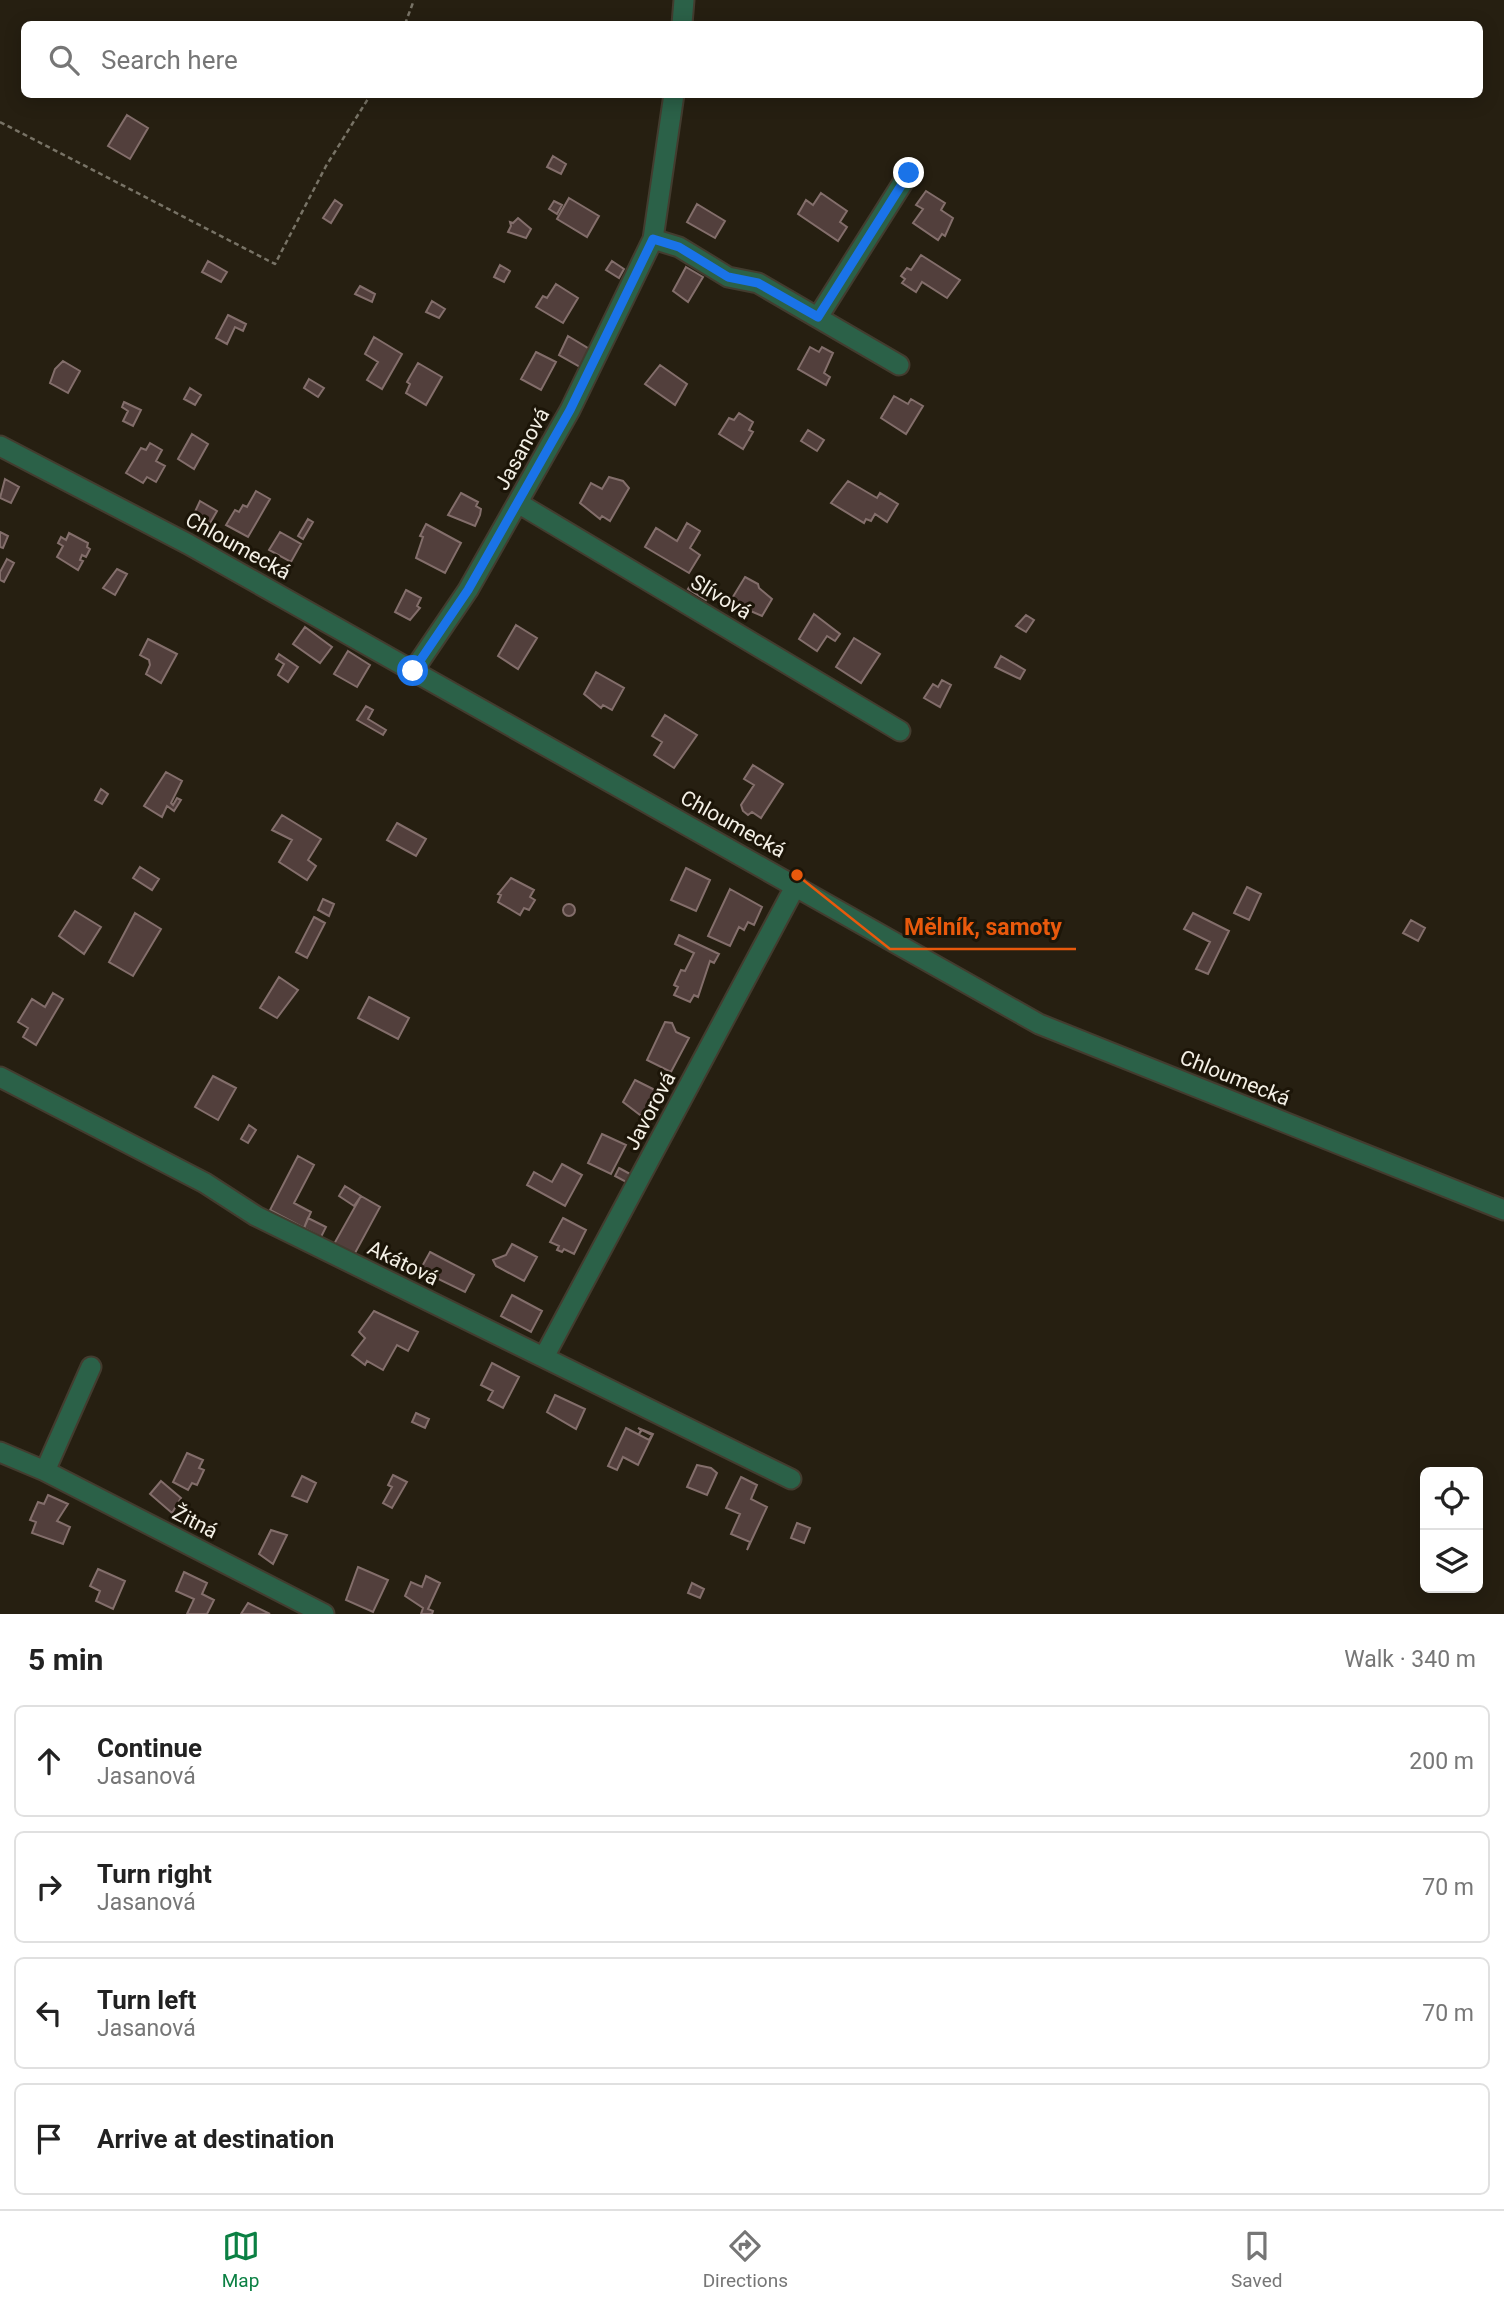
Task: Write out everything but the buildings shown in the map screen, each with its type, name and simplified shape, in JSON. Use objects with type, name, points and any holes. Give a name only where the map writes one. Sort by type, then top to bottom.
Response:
[{"type":"street","points":[[682,21],[684,0]]},
{"type":"street","name":"Jasanová","points":[[413,671],[468,590],[519,503],[570,410],[653,239],[673,98]]},
{"type":"street","points":[[818,317],[909,173]]},
{"type":"street","points":[[653,239],[679,247],[728,277],[758,283],[899,365]]},
{"type":"street","name":"Chloumecká","points":[[0,446],[188,544],[1038,1024],[1504,1210]]},
{"type":"street","name":"Slívová","points":[[519,503],[900,731]]},
{"type":"street","name":"Javorová","points":[[544,1357],[796,885]]},
{"type":"street","name":"Akátová","points":[[0,1077],[205,1184],[256,1216],[791,1479]]},
{"type":"street","points":[[45,1471],[91,1367]]},
{"type":"street","name":"Žitná","points":[[0,1452],[45,1471],[324,1614]]},
{"type":"path","points":[[406,21],[414,0]]},
{"type":"path","points":[[0,122],[275,264],[327,166],[369,98]]},
{"type":"place","name":"Mělník, samoty","points":[[797,875]]},
{"type":"route","points":[[413,671],[468,590],[519,503],[570,410],[653,239],[679,247],[728,277],[758,283],[818,317],[909,173]]}]
